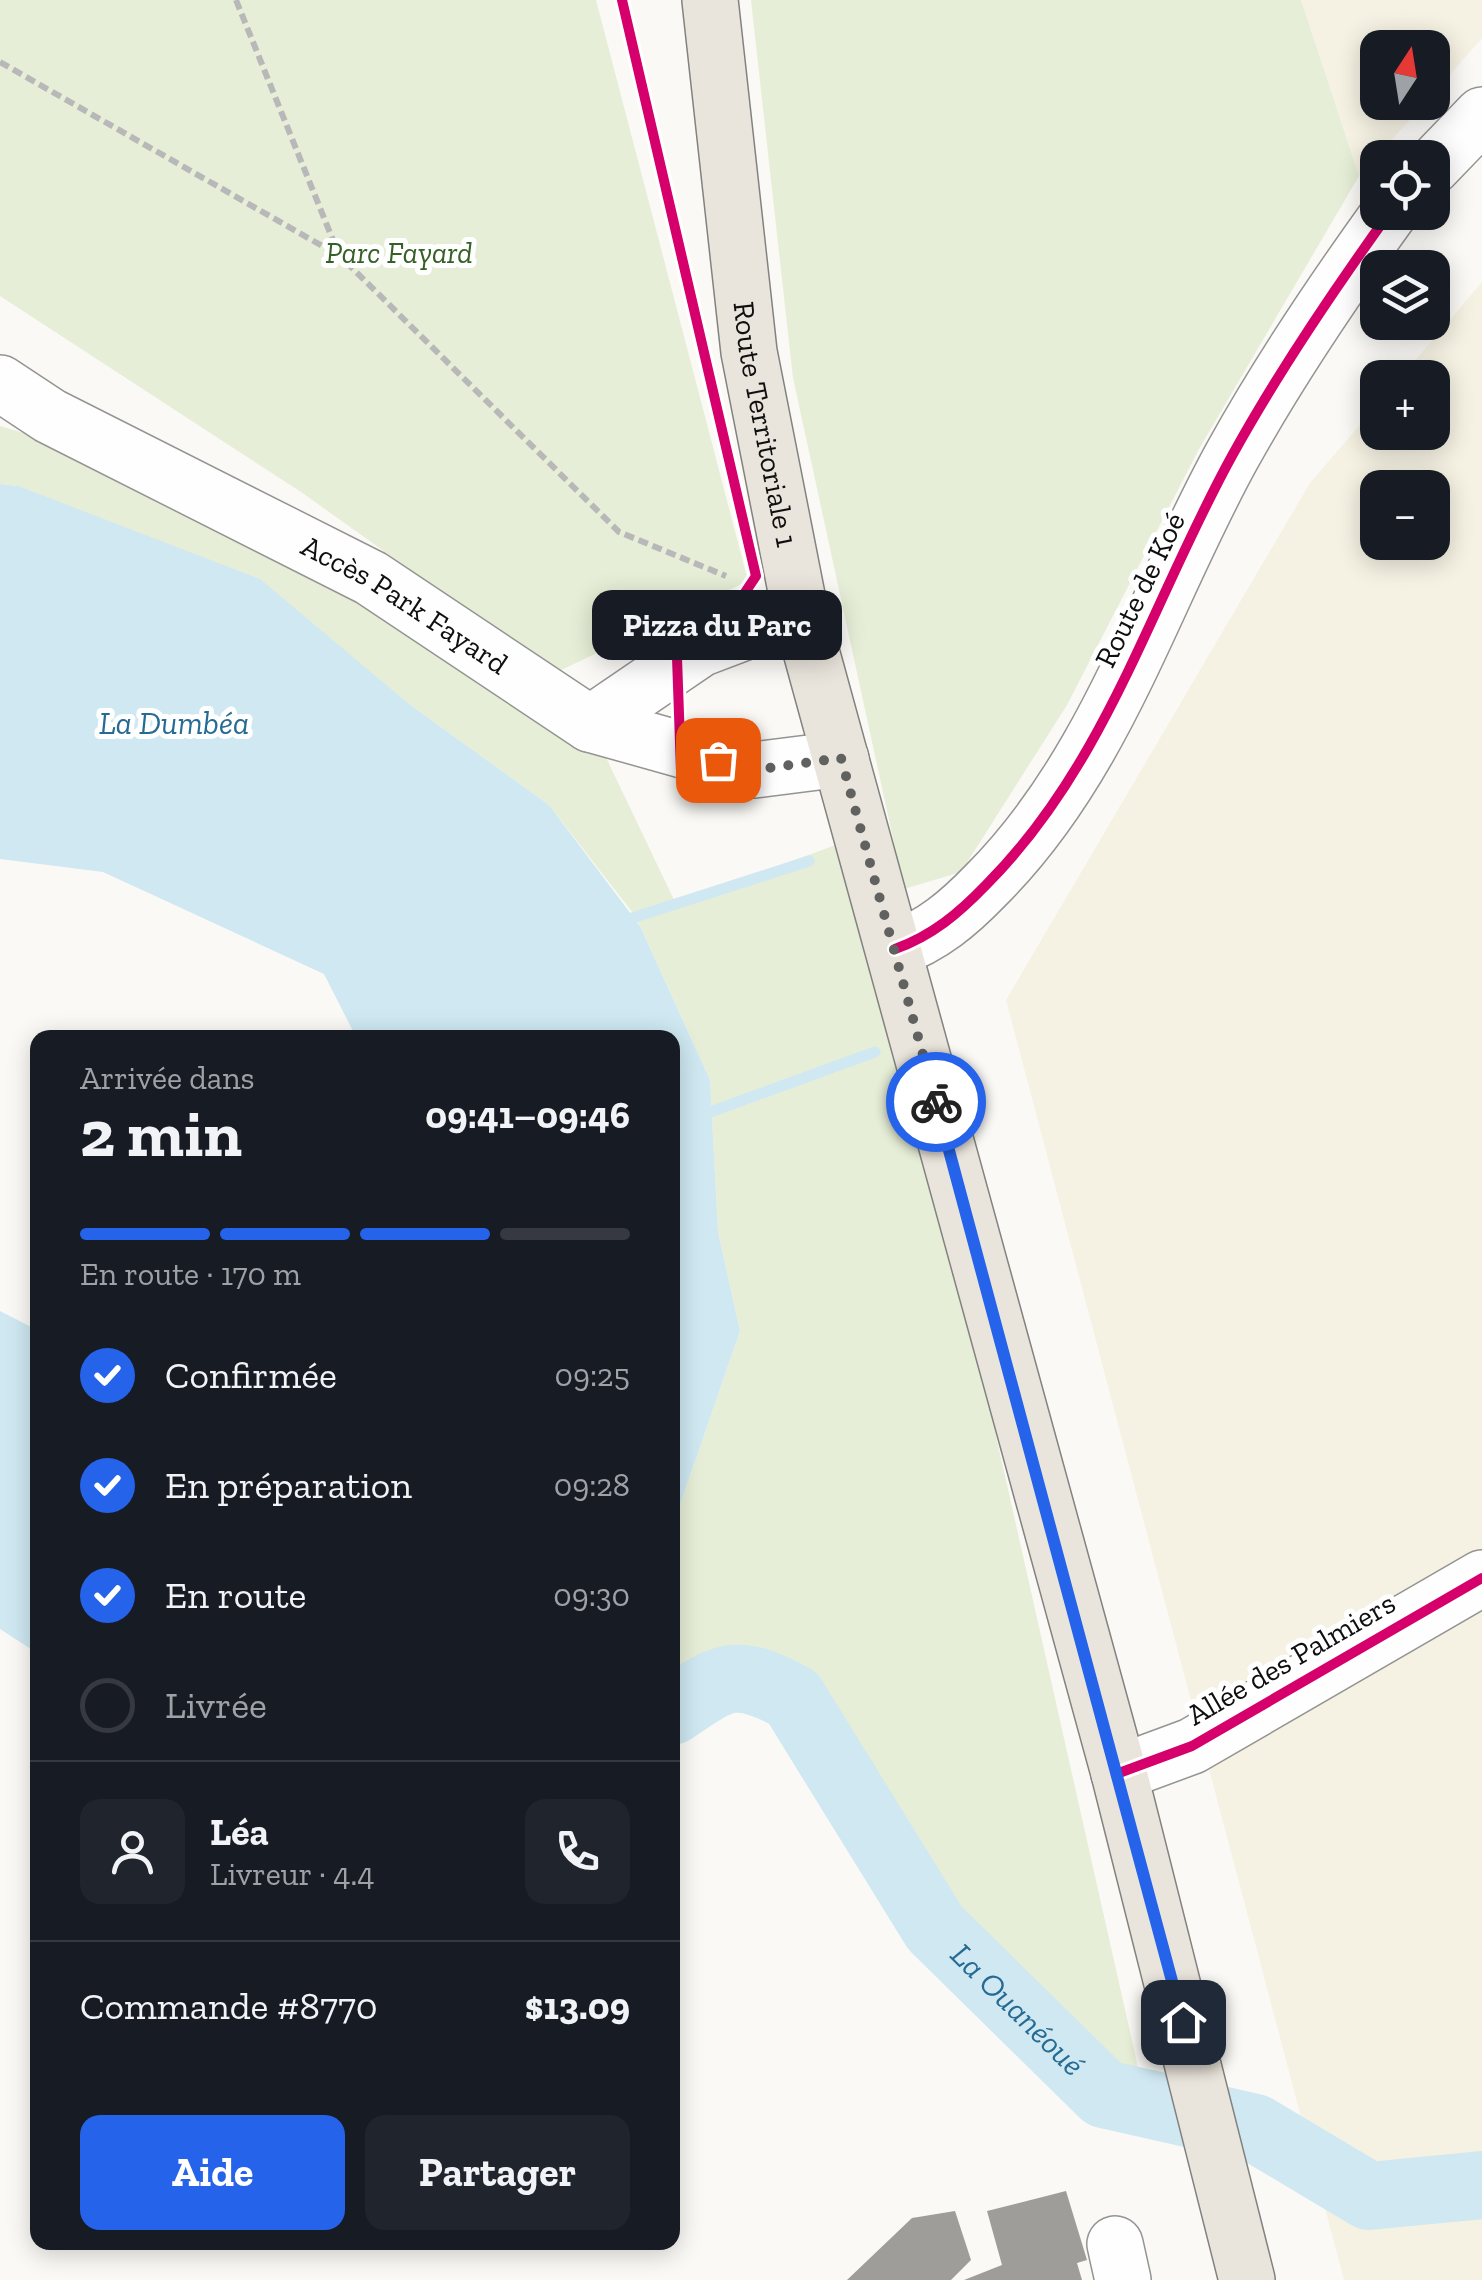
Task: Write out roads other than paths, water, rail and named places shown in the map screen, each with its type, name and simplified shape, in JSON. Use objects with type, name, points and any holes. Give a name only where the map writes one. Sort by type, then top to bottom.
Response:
[{"type":"main road","name":"Route Territoriale 1","points":[[710,0],[750,352],[800,611],[1119,1773],[1247,2280]]},
{"type":"street","points":[[1450,148],[1482,114]]},
{"type":"street","name":"Route de Koé","points":[[895,949],[920,940],[958,914],[1040,824],[1095,742],[1231,457],[1307,327],[1377,230]]},
{"type":"street","name":"Accès Park Fayard","points":[[0,383],[50,416],[371,578],[590,724],[754,770],[841,758]]},
{"type":"street","points":[[590,724],[700,649],[800,611]]},
{"type":"street","name":"Allée des Palmiers","points":[[1119,1773],[1192,1746],[1482,1578]]},
{"type":"water","name":"La Dumbéa","points":[[0,484],[18,486],[260,579],[409,704],[549,805],[640,926],[710,1080],[718,1232],[740,1331],[680,1505],[680,1030],[352,1030],[324,974],[103,872],[0,859]]},
{"type":"water","points":[[0,1311],[30,1326],[30,1648],[0,1629]]},
{"type":"waterway","points":[[623,921],[809,861]]},
{"type":"waterway","points":[[680,1123],[875,1052]]},
{"type":"waterway","name":"La Ouanéoué","points":[[680,1706],[730,1679],[757,1682],[793,1698],[935,1928],[1104,2094],[1255,2128],[1369,2196],[1482,2185]]},
{"type":"place","name":"Pizza du Parc","points":[[718,760]]},
{"type":"park label","name":"Parc Fayard","points":[[399,253]]}]
